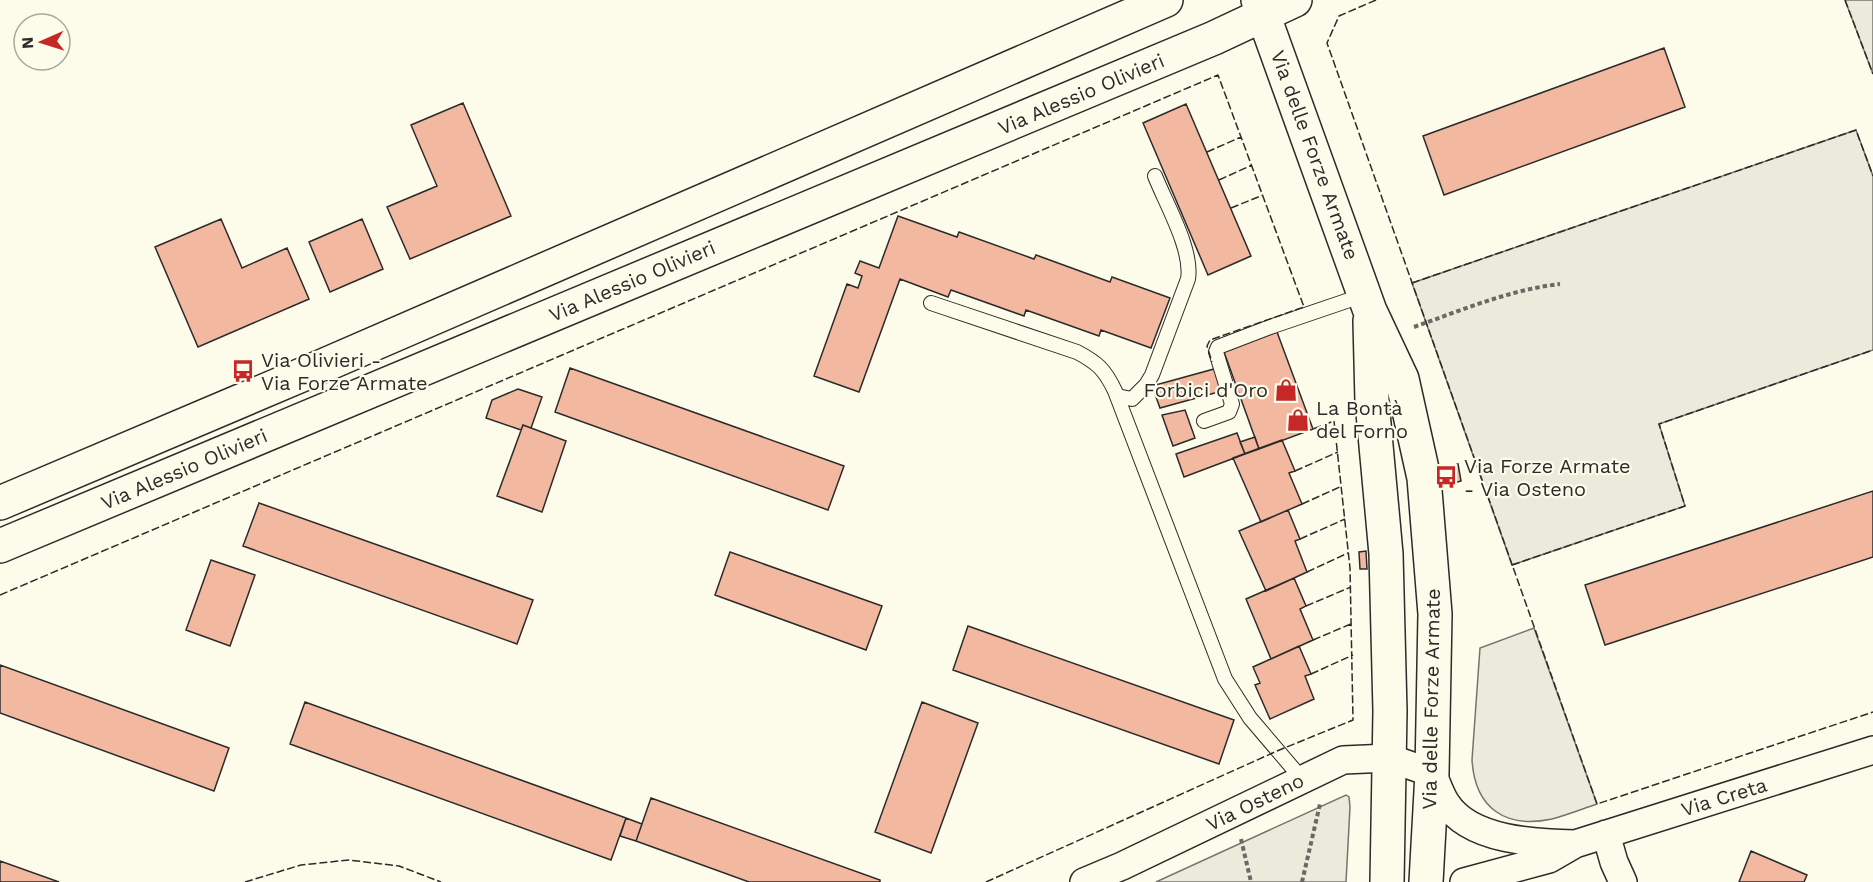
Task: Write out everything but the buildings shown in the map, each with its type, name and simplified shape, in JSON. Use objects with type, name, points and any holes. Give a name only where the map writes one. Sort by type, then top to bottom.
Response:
[{"type":"main road","name":"Via Alessio Olivieri","points":[[0,503],[311,372],[1166,0]]},
{"type":"main road","name":"Via Alessio Olivieri","points":[[0,546],[1261,8],[1295,0]]},
{"type":"main road","name":"Via delle Forze Armate","points":[[1261,8],[1368,303],[1402,379],[1424,478],[1435,614],[1432,773],[1425,882]]},
{"type":"main road","name":"Via delle Forze Armate","points":[[1368,303],[1372,402],[1386,554],[1390,711],[1387,872]]},
{"type":"street","name":"Via Creta","points":[[1464,882],[1549,859],[1575,844],[1873,750]]},
{"type":"street","name":"Via Osteno","points":[[1084,882],[1343,760],[1389,758],[1432,773]]},
{"type":"street","name":"Via Creta","points":[[1432,773],[1446,804],[1467,823],[1497,835],[1530,842],[1575,844]]},
{"type":"street","points":[[1606,834],[1623,882]]},
{"type":"street","points":[[1387,872],[1425,882]]},
{"type":"lane","points":[[1117,396],[1132,399],[1146,385],[1190,270],[1187,253],[1155,176]]},
{"type":"lane","points":[[931,303],[1077,352],[1092,360],[1105,371],[1117,396],[1225,679],[1250,718],[1302,778]]},
{"type":"lane","points":[[1204,421],[1229,412],[1232,404],[1216,352],[1218,347],[1270,327],[1368,303]]},
{"type":"path","points":[[1414,327],[1500,296],[1532,287],[1560,284]]},
{"type":"path","points":[[1302,882],[1321,800]]},
{"type":"path","points":[[1240,834],[1251,882]]},
{"type":"shaded area","points":[[1845,0],[1873,0],[1873,74]]},
{"type":"shaded area","points":[[1856,130],[1873,176],[1873,350],[1659,424],[1685,506],[1512,565],[1412,283]]},
{"type":"shaded area","points":[[1534,628],[1597,804],[1552,819],[1520,821],[1496,811],[1486,802],[1474,777],[1472,760],[1480,648]]},
{"type":"shaded area","points":[[1346,795],[1349,797],[1350,807],[1346,882],[1156,882]]},
{"type":"fence","points":[[1376,0],[1339,16],[1327,43],[1597,804],[1873,712]]},
{"type":"fence","points":[[1845,0],[1873,74]]},
{"type":"fence","points":[[0,595],[1218,75],[1304,307],[1210,340],[1207,346],[1212,362]]},
{"type":"fence","points":[[1412,283],[1856,130],[1873,176]]},
{"type":"fence","points":[[1207,152],[1241,137]]},
{"type":"fence","points":[[1219,180],[1252,165]]},
{"type":"fence","points":[[1231,208],[1263,195]]},
{"type":"fence","points":[[1512,565],[1685,506],[1659,424],[1873,350]]},
{"type":"fence","points":[[986,882],[1277,751],[1353,720],[1350,568],[1334,421],[1313,429]]},
{"type":"fence","points":[[1295,471],[1338,452]]},
{"type":"fence","points":[[1302,504],[1342,486]]},
{"type":"fence","points":[[1300,539],[1345,519]]},
{"type":"fence","points":[[1307,572],[1348,553]]},
{"type":"fence","points":[[1306,606],[1351,587]]},
{"type":"fence","points":[[1313,640],[1353,623]]},
{"type":"fence","points":[[1311,674],[1353,655]]},
{"type":"fence","points":[[245,882],[301,865],[349,860],[399,866],[441,882]]},
{"type":"place","name":"Via Olivieri - Via Forze Armate","points":[[243,371]]},
{"type":"place","name":"Forbici d'Oro","points":[[1286,390]]},
{"type":"place","name":"La Bontà del Forno","points":[[1298,420]]},
{"type":"place","name":"Via Forze Armate - Via Osteno","points":[[1446,477]]}]
